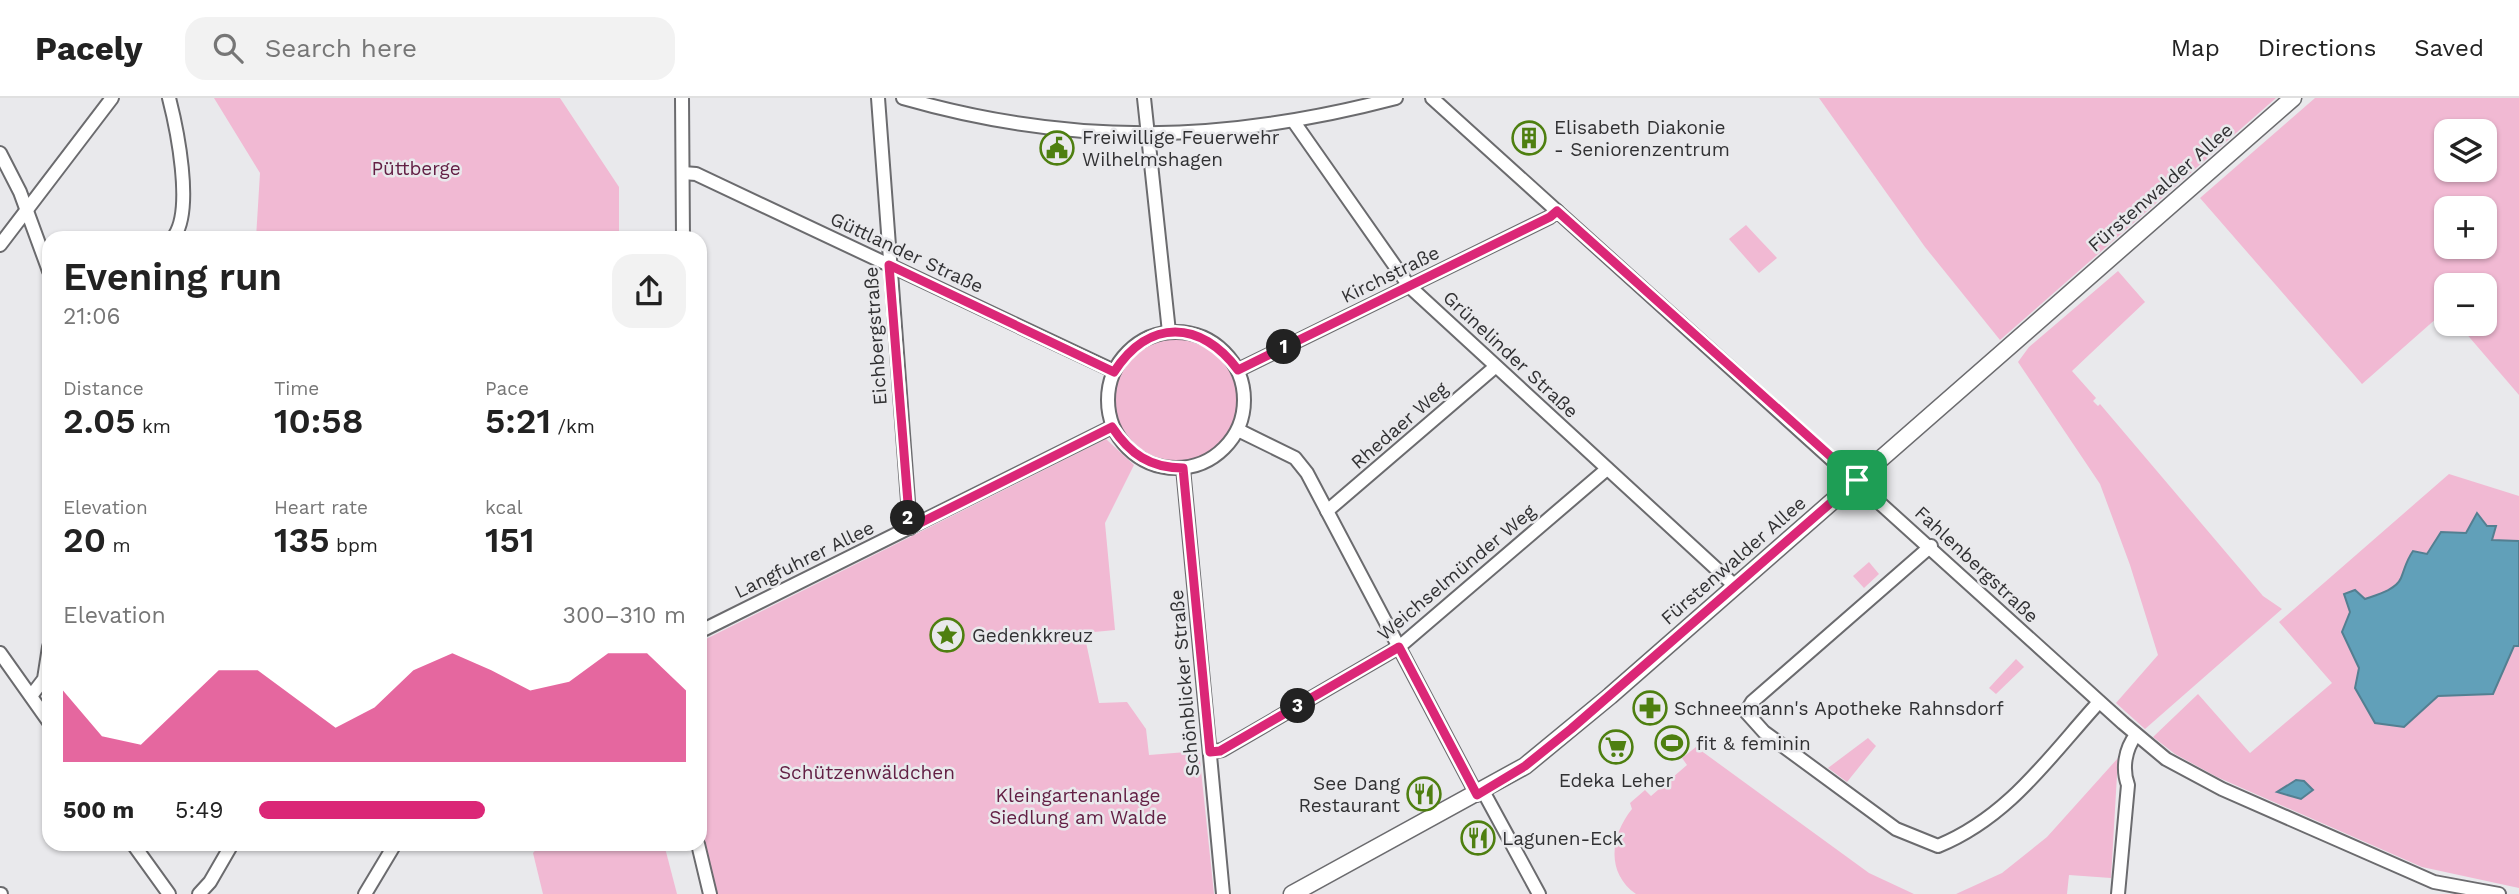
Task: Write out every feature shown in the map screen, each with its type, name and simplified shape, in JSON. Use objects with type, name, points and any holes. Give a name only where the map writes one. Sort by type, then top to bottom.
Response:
[{"type":"main road","name":"Fürstenwalder Allee","points":[[1292,894],[1525,766],[1571,729],[2293,98]]},
{"type":"street","points":[[0,246],[112,98]]},
{"type":"street","points":[[169,98],[181,165],[178,231]]},
{"type":"street","points":[[681,98],[683,231]]},
{"type":"street","name":"Eichbergstraße","points":[[878,98],[910,528]]},
{"type":"street","points":[[903,98],[1006,122],[1080,131],[1149,135],[1221,131],[1294,122],[1396,98]]},
{"type":"street","points":[[1144,98],[1169,332]]},
{"type":"street","name":"Fahlenbergstraße","points":[[1432,98],[1931,546],[2136,735],[2193,776],[2434,882],[2457,891],[2500,894]]},
{"type":"street","name":"Grünelinder Straße","points":[[1294,122],[1409,286],[1735,586]]},
{"type":"street","points":[[0,153],[42,253]]},
{"type":"street","name":"Güttlander Straße","points":[[683,173],[696,174],[1114,372]]},
{"type":"street","name":"Kirchstraße","points":[[1238,370],[1557,211]]},
{"type":"street","points":[[1169,332],[1199,335],[1226,353],[1238,370],[1244,398],[1238,430],[1212,458],[1183,468],[1167,468],[1136,456],[1112,427],[1108,399],[1114,372],[1132,348],[1153,335],[1169,332]]},
{"type":"street","name":"Rhedaer Weg","points":[[1327,511],[1495,367]]},
{"type":"street","name":"Langfuhrer Allee","points":[[707,628],[1112,427]]},
{"type":"street","points":[[1238,430],[1295,458],[1327,511],[1480,793],[1539,894]]},
{"type":"street","name":"Schönblicker Straße","points":[[1183,468],[1223,894]]},
{"type":"street","name":"Weichselmünder Weg","points":[[1210,752],[1220,751],[1399,647],[1607,469]]},
{"type":"street","points":[[1931,546],[1752,702],[1746,712],[1764,732],[1896,829],[1938,846],[1979,827],[2007,804],[2099,702]]},
{"type":"street","points":[[0,653],[42,712]]},
{"type":"street","points":[[31,696],[42,682]]},
{"type":"street","points":[[2118,894],[2128,785],[2124,774],[2125,762],[2136,735]]},
{"type":"street","points":[[138,851],[170,894]]},
{"type":"street","points":[[199,894],[210,882],[228,851]]},
{"type":"street","points":[[365,894],[391,851]]},
{"type":"street","points":[[700,851],[710,894]]},
{"type":"green space","name":"Püttberge","points":[[214,98],[560,98],[619,187],[619,231],[256,231],[260,173]]},
{"type":"green space","points":[[1819,98],[2276,98],[2000,340],[1925,247]]},
{"type":"green space","points":[[2315,98],[2519,98],[2519,395],[2468,336],[2497,336],[2497,273],[2434,273],[2434,321],[2362,384],[2200,198]]},
{"type":"green space","points":[[1746,225],[1777,258],[1759,273],[1729,239]]},
{"type":"green space","points":[[2118,271],[2145,302],[2072,371],[2096,398],[2093,401],[2098,406],[2100,404],[2263,596],[2282,609],[2145,729],[2116,703],[2158,655],[2130,565],[2100,484],[2018,362],[2029,347]]},
{"type":"green space","points":[[1175,338],[1199,343],[1219,356],[1232,376],[1237,400],[1232,424],[1219,444],[1199,457],[1175,462],[1151,457],[1131,444],[1118,424],[1113,400],[1118,376],[1131,356],[1151,343]]},
{"type":"green space","points":[[1106,439],[1134,465],[1105,523],[1115,630],[1084,633],[1099,703],[1127,702],[1146,729],[1149,755],[1199,751],[1214,894],[714,894],[706,851],[707,638]]},
{"type":"green space","points":[[2449,474],[2519,496],[2519,888],[2422,867],[2217,777],[2175,754],[2153,737],[2198,694],[2250,753],[2332,683],[2279,622]]},
{"type":"green space","points":[[1869,562],[1879,574],[1864,588],[1853,576]]},
{"type":"green space","points":[[2016,659],[2024,667],[1996,694],[1989,688]]},
{"type":"green space","points":[[1868,738],[1876,746],[1847,782],[1828,768]]},
{"type":"green space","points":[[1696,747],[1869,873],[1914,894],[1636,894],[1619,875],[1614,853],[1619,830],[1632,809],[1630,803],[1645,790],[1651,796],[1687,765],[1682,758]]},
{"type":"green space","points":[[2118,758],[2111,878],[2069,875],[2067,894],[1956,894],[2002,873],[2047,837]]},
{"type":"green space","points":[[666,851],[677,894],[543,894],[533,853]]},
{"type":"water","points":[[2477,513],[2487,526],[2496,526],[2492,540],[2519,541],[2519,646],[2514,646],[2493,694],[2438,696],[2404,727],[2375,723],[2355,688],[2359,668],[2342,632],[2350,612],[2344,594],[2355,590],[2365,599],[2390,589],[2401,578],[2413,551],[2427,554],[2441,532],[2466,533]]},
{"type":"water","points":[[2296,780],[2304,781],[2313,790],[2301,799],[2277,792]]},
{"type":"place","name":"Elisabeth Diakonie - Seniorenzentrum","points":[[1529,138]]},
{"type":"place","name":"Freiwillige Feuerwehr Wilhelmshagen","points":[[1057,148]]},
{"type":"place","name":"Gedenkkreuz","points":[[947,635]]},
{"type":"place","name":"Schneemann's Apotheke Rahnsdorf","points":[[1650,708]]},
{"type":"place","name":"fit & feminin","points":[[1672,743]]},
{"type":"place","name":"Edeka Leher","points":[[1616,747]]},
{"type":"place","name":"See Dang Restaurant","points":[[1424,794]]},
{"type":"place","name":"Lagunen-Eck","points":[[1478,838]]},
{"type":"route","points":[[1557,211],[1857,480],[1571,729],[1525,766],[1477,795],[1399,647],[1220,751],[1210,752],[1183,468],[1151,464],[1136,456],[1123,444],[1112,427],[910,528],[889,265],[1114,372],[1132,348],[1153,335],[1169,332],[1199,335],[1214,343],[1226,353],[1238,370],[1550,217],[1557,211]]},
{"type":"park label","name":"Schützenwäldchen","points":[[867,772]]},
{"type":"park label","name":"Kleingartenanlage Siedlung am Walde","points":[[1078,806]]}]
